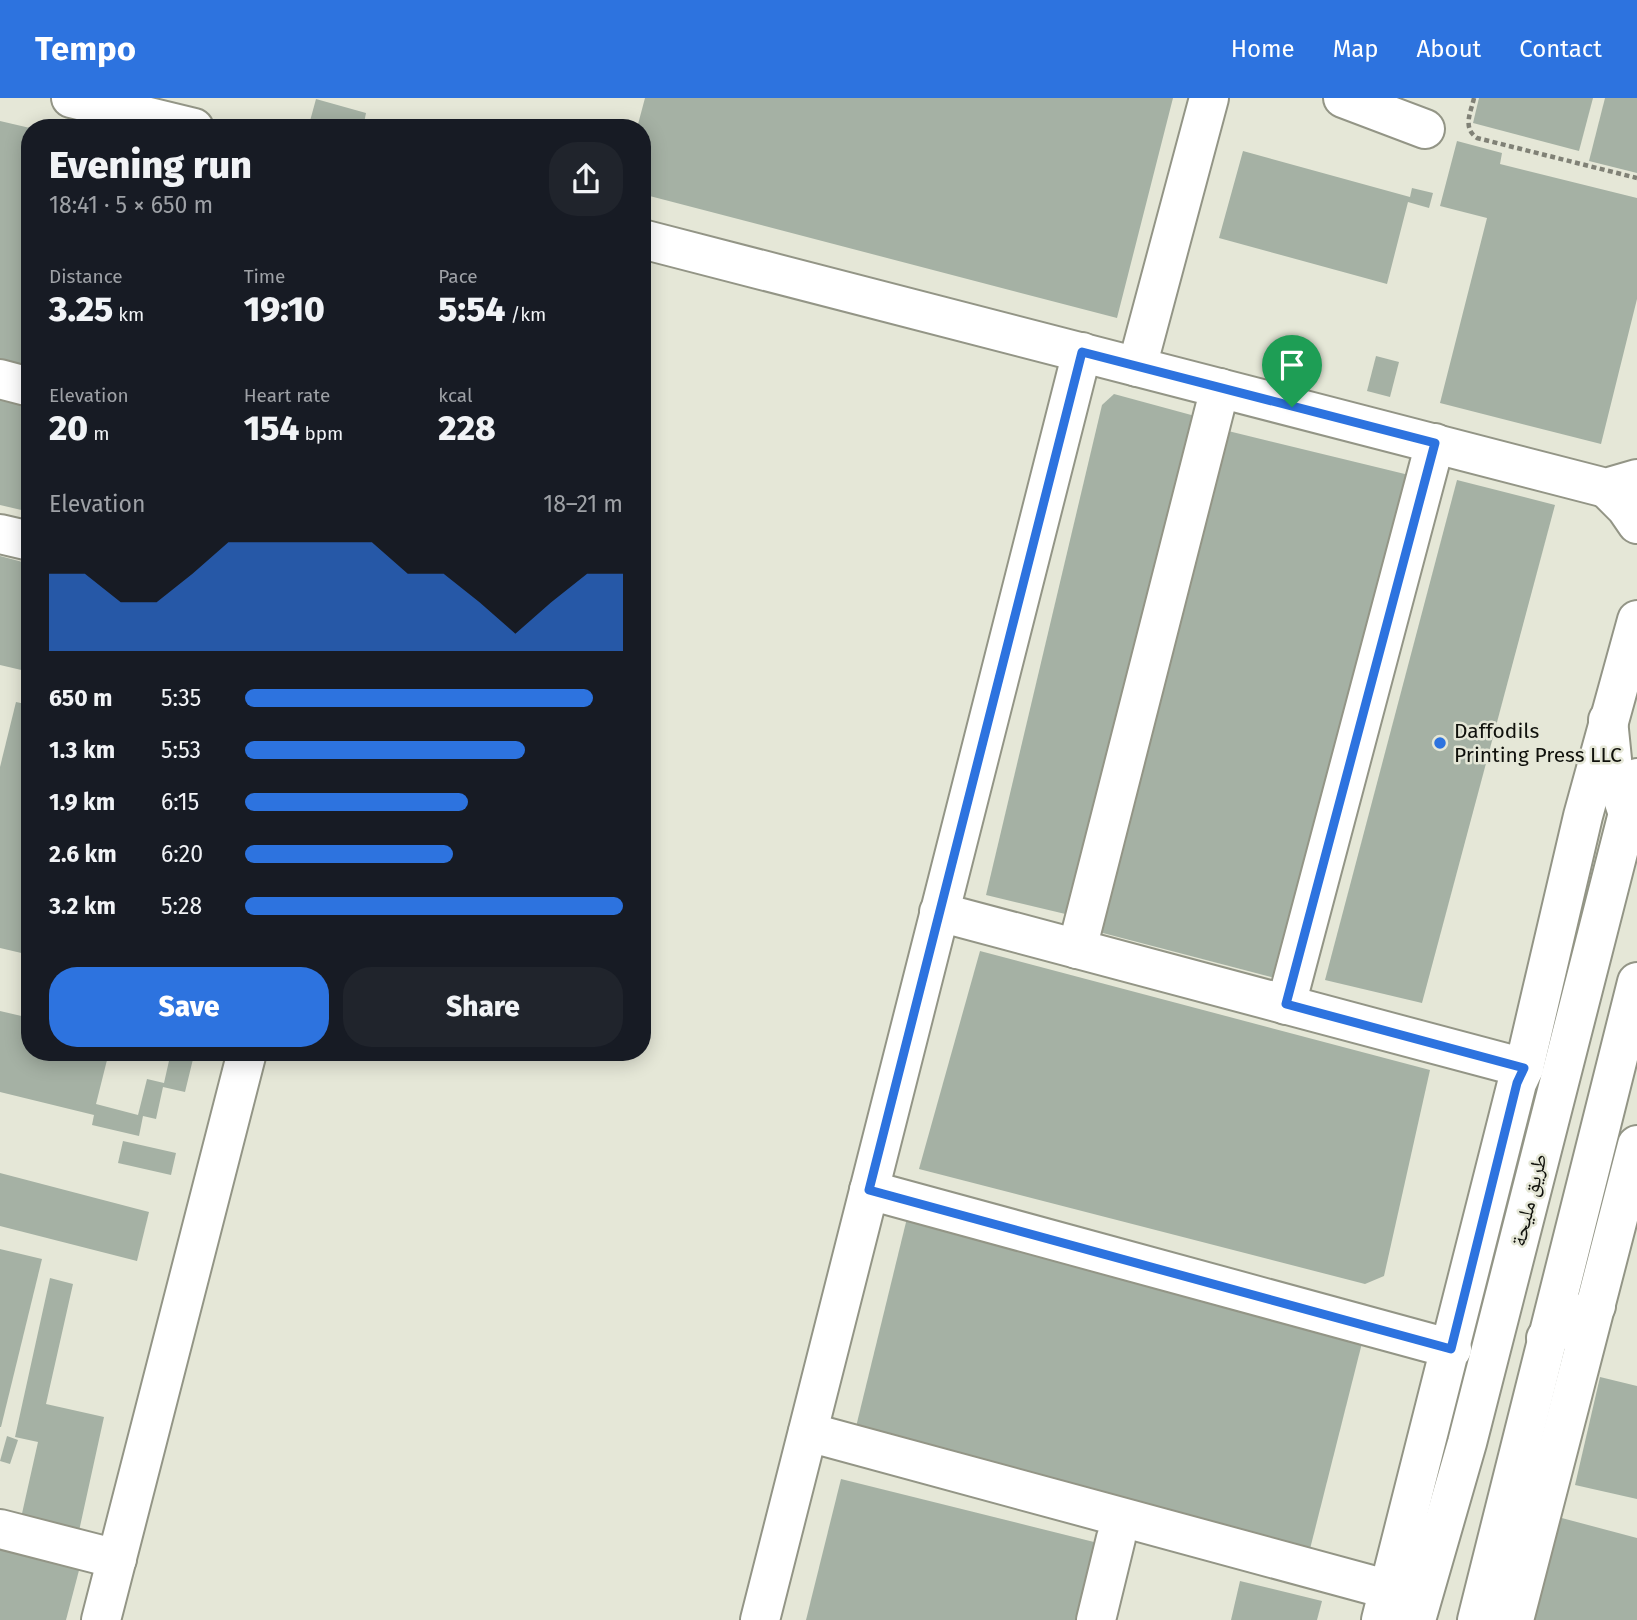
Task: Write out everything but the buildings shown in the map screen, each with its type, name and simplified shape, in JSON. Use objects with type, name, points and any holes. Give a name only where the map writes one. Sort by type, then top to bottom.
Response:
[{"type":"street","points":[[71,98],[157,119]]},
{"type":"street","points":[[1137,367],[1209,98]]},
{"type":"street","points":[[1343,98],[1425,129]]},
{"type":"street","points":[[651,241],[1435,443],[1622,483],[1626,508],[1637,524]]},
{"type":"street","points":[[760,1620],[1082,352]]},
{"type":"street","points":[[0,379],[21,385]]},
{"type":"street","points":[[1077,949],[1220,388]]},
{"type":"street","points":[[1286,1004],[1435,443]]},
{"type":"street","points":[[0,534],[21,539]]},
{"type":"street","points":[[1393,1610],[1451,1349],[1608,720],[1637,620]]},
{"type":"street","points":[[1608,720],[1613,768],[1633,796]]},
{"type":"street","name":"طريق مليحة","points":[[1393,1610],[1467,1443],[1633,796]]},
{"type":"street","points":[[937,921],[1077,949],[1286,1004],[1521,1075]]},
{"type":"street","points":[[937,921],[1521,1075]]},
{"type":"street","points":[[1477,1620],[1637,982]]},
{"type":"street","points":[[102,1620],[245,1061]]},
{"type":"street","points":[[1514,1620],[1637,1145]]},
{"type":"street","points":[[869,1190],[1451,1349]]},
{"type":"street","points":[[1546,1338],[1595,1306]]},
{"type":"street","points":[[805,1443],[1393,1610]]},
{"type":"street","points":[[805,1443],[1116,1538],[1393,1610]]},
{"type":"street","points":[[0,1529],[117,1559]]},
{"type":"street","points":[[1096,1620],[1116,1538]]},
{"type":"path","points":[[1474,98],[1468,125],[1477,138],[1637,178]]},
{"type":"place","name":"Daffodils Printing Press LLC","points":[[1440,743]]},
{"type":"route","points":[[1082,352],[1292,407],[1435,443],[1286,1004],[1524,1068],[1517,1083],[1451,1349],[869,1190],[1082,352]]}]
